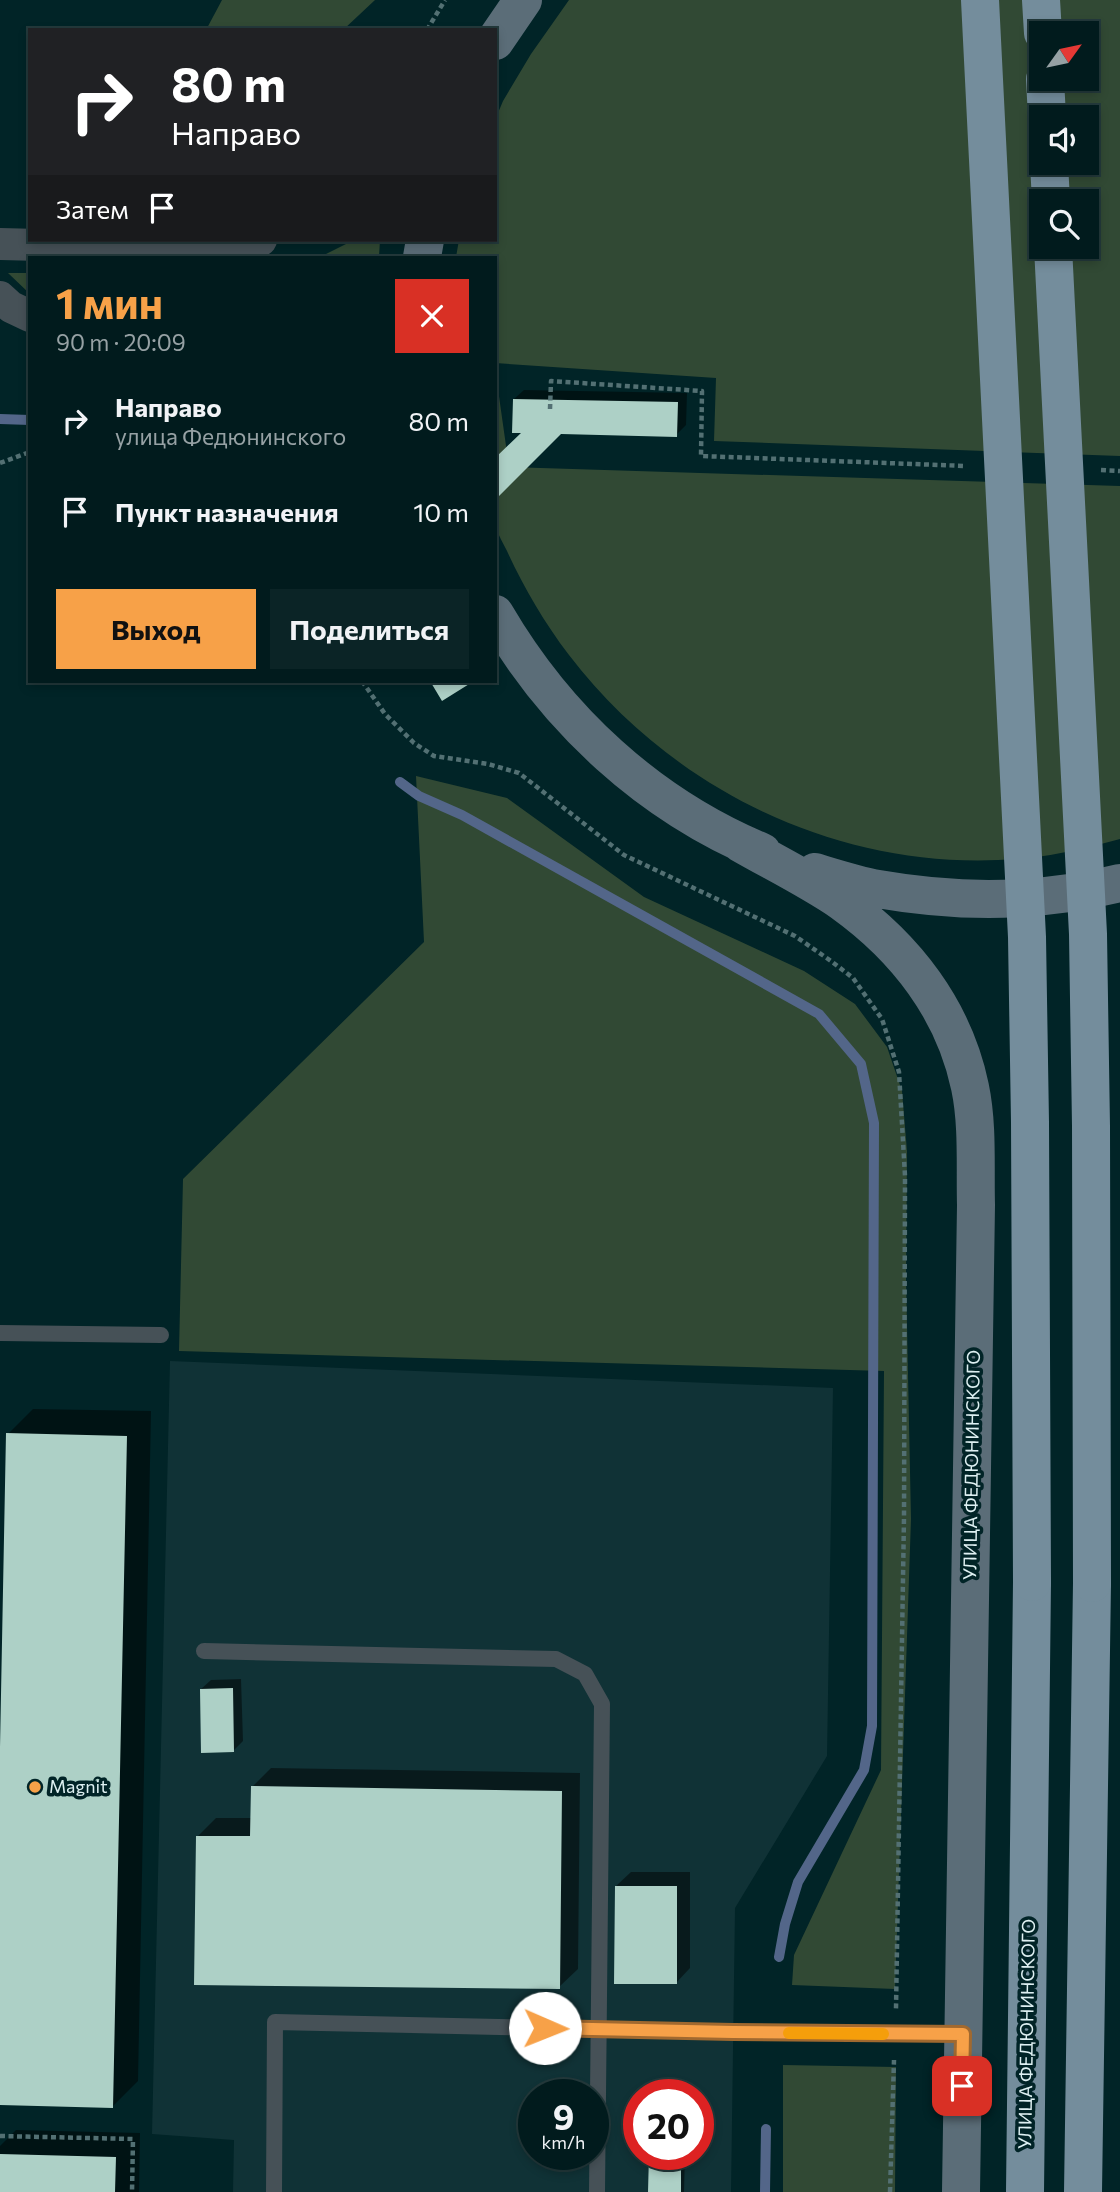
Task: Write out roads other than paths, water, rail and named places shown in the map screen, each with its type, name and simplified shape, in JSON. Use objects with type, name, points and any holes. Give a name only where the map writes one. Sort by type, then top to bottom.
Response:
[{"type":"highway","name":"УЛИЦА ФЕДЮНИНСКОГО","points":[[980,0],[1027,937],[1032,1582],[1025,2192]]},
{"type":"highway","points":[[1041,0],[1042,21]]},
{"type":"highway","points":[[1054,259],[1088,934],[1091,1126],[1092,1583],[1083,2192]]},
{"type":"main road","points":[[497,38],[523,0]]},
{"type":"main road","points":[[497,617],[540,682],[572,721],[613,760],[674,806],[740,843],[806,870],[876,889],[947,898],[1019,899],[1091,890],[1120,883]]},
{"type":"main road","name":"УЛИЦА ФЕДЮНИНСКОГО","points":[[740,843],[842,902],[917,971],[939,1004],[958,1044],[971,1088],[976,1205],[961,2192]]},
{"type":"street","points":[[0,244],[200,249],[247,242]]},
{"type":"street","points":[[0,297],[11,307],[28,315]]},
{"type":"lane","points":[[0,1333],[161,1335]]},
{"type":"lane","points":[[204,1651],[556,1660],[585,1674],[602,1704],[597,2192]]},
{"type":"lane","points":[[274,2192],[275,2022],[963,2034]]},
{"type":"waterway","points":[[0,419],[28,420]]},
{"type":"waterway","points":[[400,782],[419,796],[462,815],[819,1014],[861,1064],[874,1123],[872,1726],[864,1770],[798,1882],[785,1924],[779,1957]]},
{"type":"waterway","points":[[765,2192],[766,2129]]},
{"type":"place","name":"Magnit","points":[[35,1787]]}]
